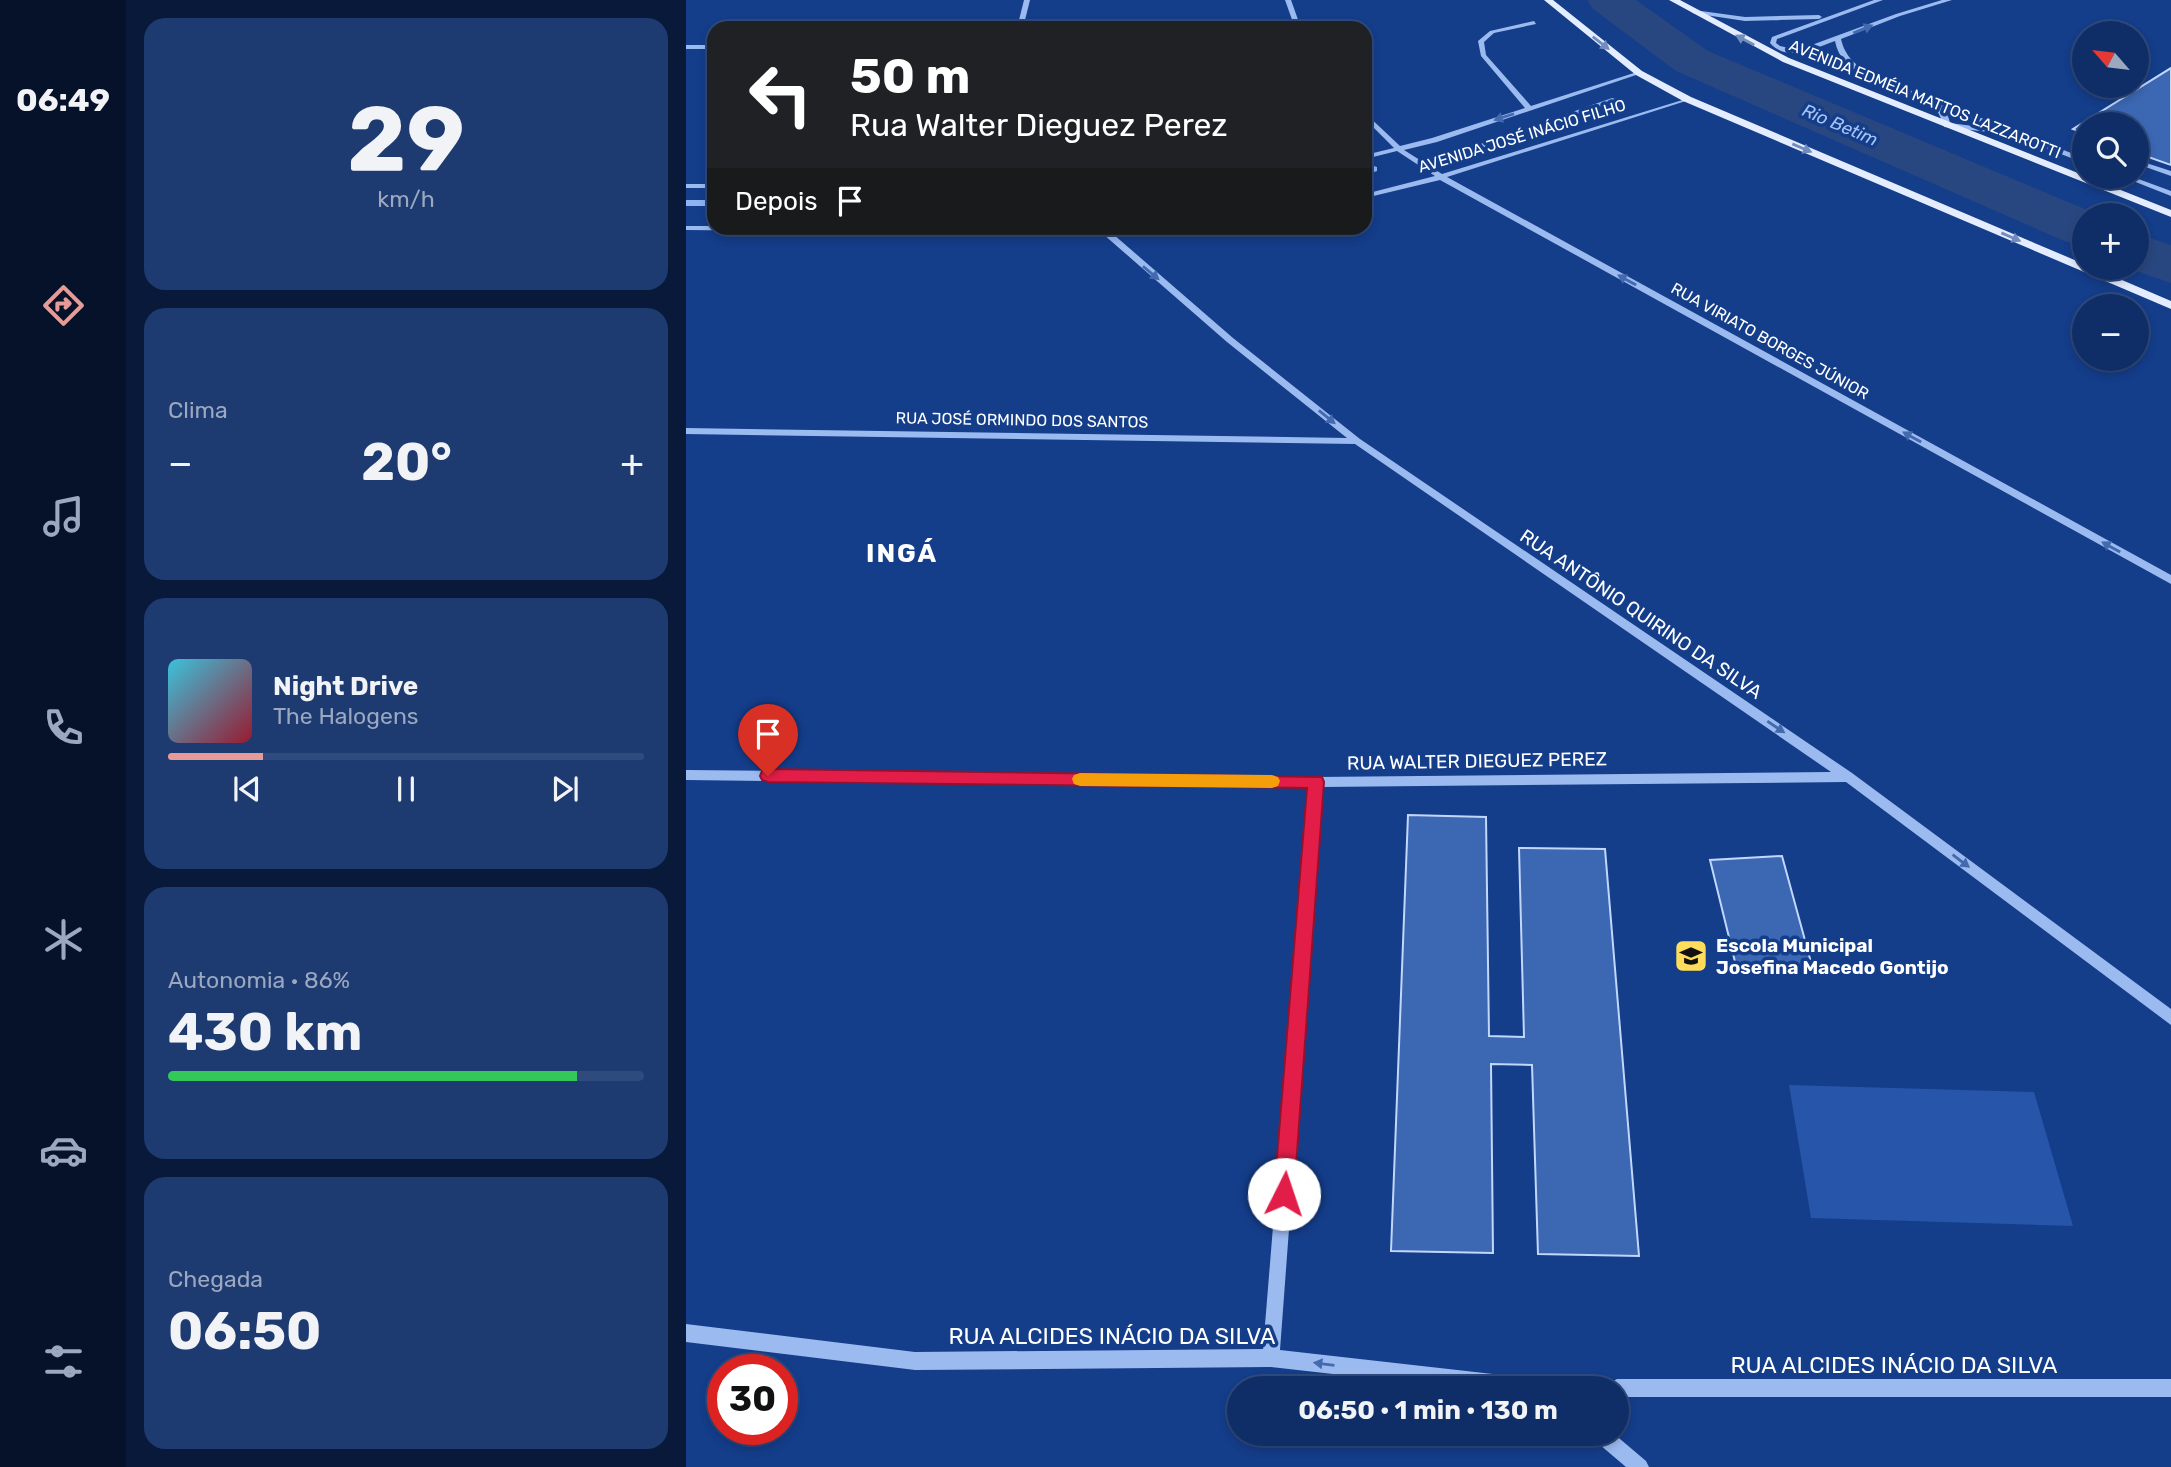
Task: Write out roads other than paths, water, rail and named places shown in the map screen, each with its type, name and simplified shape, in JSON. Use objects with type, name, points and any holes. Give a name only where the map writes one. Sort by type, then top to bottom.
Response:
[{"type":"main road","points":[[1548,0],[1639,73],[1687,99],[2171,305]]},
{"type":"main road","name":"AVENIDA EDMÉIA MATTOS LAZZAROTTI","points":[[1674,0],[1786,60],[2171,214]]},
{"type":"street","points":[[1022,21],[1027,0]]},
{"type":"street","points":[[1288,0],[1296,21]]},
{"type":"street","points":[[1880,0],[1826,17],[1774,38],[1773,43],[1778,48],[1799,52],[1898,15],[1949,0]]},
{"type":"street","points":[[1694,12],[1745,19],[1826,17]]},
{"type":"street","points":[[1530,109],[1483,55],[1481,41],[1492,32],[1534,23]]},
{"type":"street","points":[[1839,39],[1841,53],[1856,68],[1934,103],[2072,155]]},
{"type":"street","points":[[686,47],[707,47]]},
{"type":"street","name":"AVENIDA JOSÉ INÁCIO FILHO","points":[[1372,156],[1400,150],[1639,73]]},
{"type":"street","name":"AVENIDA JOSÉ INÁCIO FILHO","points":[[1372,194],[1441,177],[1687,99]]},
{"type":"street","points":[[1934,103],[1944,115],[1947,125],[2017,135]]},
{"type":"street","name":"RUA VIRIATO BORGES JÚNIOR","points":[[1372,122],[1400,150],[1441,177],[2171,580]]},
{"type":"street","points":[[2058,150],[2072,151]]},
{"type":"street","points":[[2149,166],[2171,174]]},
{"type":"street","points":[[686,186],[707,186]]},
{"type":"street","points":[[2149,186],[2171,194]]},
{"type":"street","points":[[686,228],[707,228]]},
{"type":"street","name":"RUA ANTÔNIO QUIRINO DA SILVA","points":[[1108,235],[1230,340],[1357,441],[1848,777],[2171,1018]]},
{"type":"street","name":"RUA JOSÉ ORMINDO DOS SANTOS","points":[[686,431],[1357,441]]},
{"type":"street","name":"RUA WALTER DIEGUEZ PEREZ","points":[[686,775],[1316,782],[1848,777]]},
{"type":"street","points":[[1271,1358],[1316,782]]},
{"type":"street","name":"RUA ALCIDES INÁCIO DA SILVA","points":[[686,1334],[915,1361],[1271,1358],[1431,1376]]},
{"type":"street","name":"RUA ALCIDES INÁCIO DA SILVA","points":[[1629,1388],[2171,1388]]},
{"type":"street","points":[[1615,1446],[1640,1467]]},
{"type":"waterway","name":"Rio Betim","points":[[1608,0],[1692,61],[2072,224]]},
{"type":"waterway","points":[[1456,154],[1615,100]]},
{"type":"waterway","points":[[686,203],[707,203]]},
{"type":"waterway","name":"Rio Betim","points":[[2149,256],[2171,266]]},
{"type":"place","name":"Escola Municipal Josefina Macedo Gontijo","points":[[1691,956]]},
{"type":"district","name":"INGÁ","points":[[902,553]]}]
